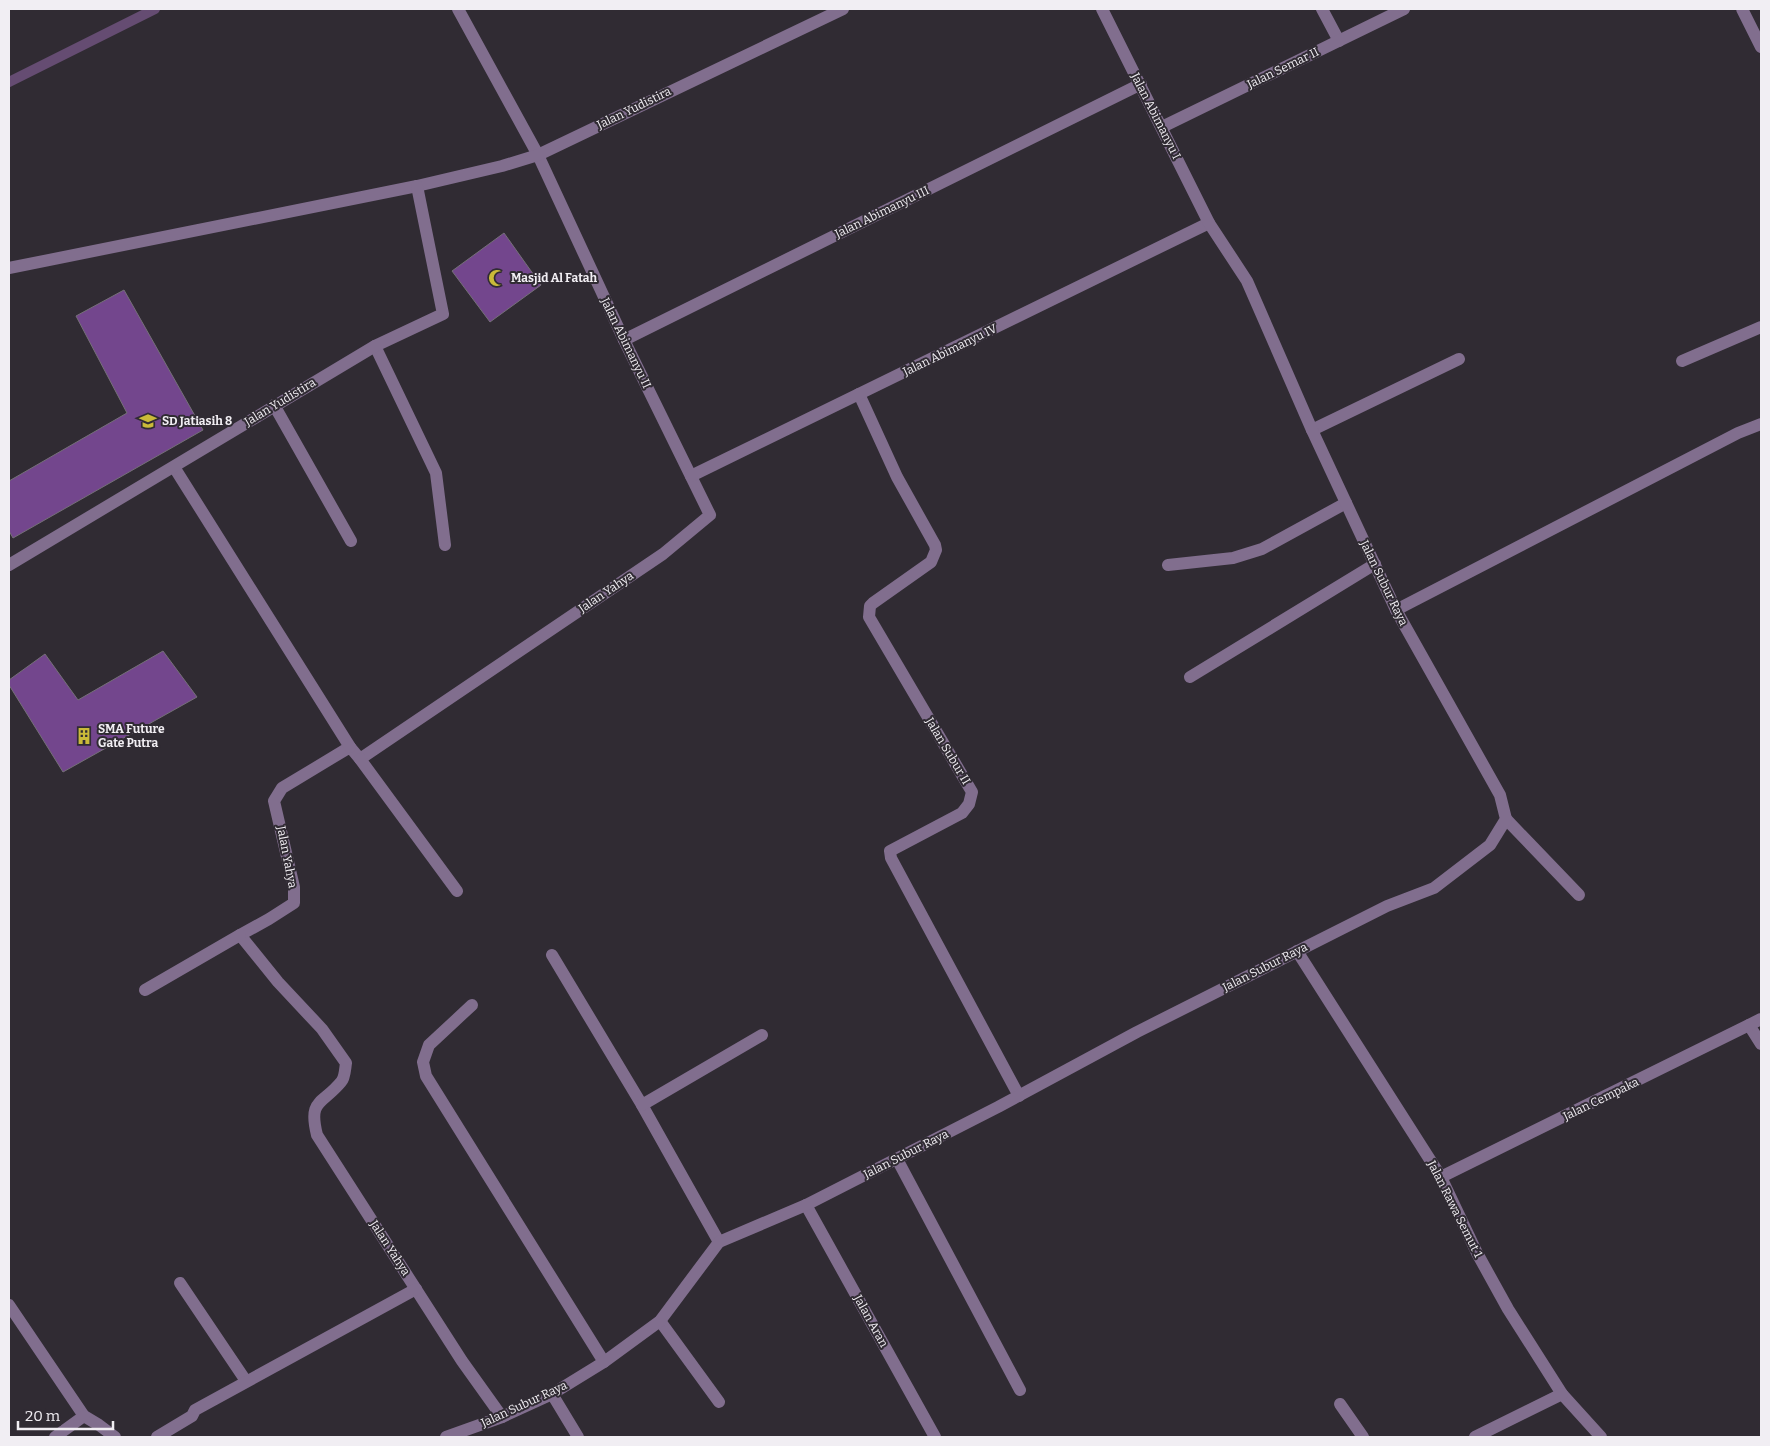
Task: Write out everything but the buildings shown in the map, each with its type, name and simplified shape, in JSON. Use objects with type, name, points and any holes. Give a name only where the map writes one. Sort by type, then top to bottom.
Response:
[{"type":"street","name":"Jalan Abimanyu II","points":[[458,9],[538,155],[624,340],[691,476]]},
{"type":"street","name":"Jalan Yudistira","points":[[9,268],[417,186],[502,166],[538,155],[843,9]]},
{"type":"street","name":"Jalan Abimanyu I","points":[[1102,9],[1209,223]]},
{"type":"street","points":[[1322,9],[1339,40]]},
{"type":"street","name":"Jalan Semar II","points":[[1162,126],[1404,9]]},
{"type":"street","points":[[1742,9],[1761,47]]},
{"type":"street","name":"Jalan Abimanyu III","points":[[624,340],[1140,84]]},
{"type":"street","name":"Jalan Yudistira","points":[[9,565],[375,346],[443,314],[417,186]]},
{"type":"street","name":"Jalan Abimanyu IV","points":[[691,476],[1209,223]]},
{"type":"street","name":"Jalan Subur Raya","points":[[446,1437],[502,1417],[552,1394],[604,1362],[660,1321],[719,1242],[806,1205],[1019,1096],[1137,1032],[1297,951],[1387,906],[1434,888],[1490,846],[1506,819],[1500,795],[1396,610],[1312,430],[1247,282],[1209,223]]},
{"type":"street","points":[[1682,361],[1761,327]]},
{"type":"street","points":[[375,346],[436,473],[445,545]]},
{"type":"street","points":[[1312,430],[1459,359]]},
{"type":"street","name":"Jalan Subur II","points":[[858,394],[897,477],[936,550],[931,562],[870,606],[869,617],[972,792],[969,804],[962,813],[890,851],[1019,1096]]},
{"type":"street","points":[[274,405],[351,541]]},
{"type":"street","points":[[1396,610],[1738,433],[1761,424]]},
{"type":"street","points":[[174,467],[350,747],[457,891]]},
{"type":"street","name":"Jalan Yahya","points":[[360,759],[663,554],[710,515],[691,476]]},
{"type":"street","points":[[1168,565],[1233,558],[1262,549],[1346,503]]},
{"type":"street","points":[[1190,677],[1375,564]]},
{"type":"street","name":"Jalan Yahya","points":[[350,747],[282,788],[274,801],[294,887],[294,903],[240,935],[278,982],[322,1029],[346,1063],[342,1081],[317,1104],[313,1121],[317,1135],[462,1361],[502,1417]]},
{"type":"street","points":[[1506,819],[1579,895]]},
{"type":"street","points":[[145,990],[240,935]]},
{"type":"street","name":"Jalan Rawa Semut 1","points":[[1297,951],[1440,1177],[1477,1253],[1508,1309],[1562,1394],[1601,1437]]},
{"type":"street","points":[[552,955],[642,1105],[719,1242]]},
{"type":"street","points":[[472,1005],[429,1045],[423,1062],[426,1076],[604,1362]]},
{"type":"street","name":"Jalan Cempaka","points":[[1440,1177],[1761,1018]]},
{"type":"street","points":[[1749,1025],[1761,1044]]},
{"type":"street","points":[[642,1105],[762,1035]]},
{"type":"street","points":[[897,1159],[1020,1390]]},
{"type":"street","name":"Jalan Aran","points":[[806,1205],[935,1437]]},
{"type":"street","points":[[180,1283],[246,1381]]},
{"type":"street","points":[[157,1437],[192,1416],[195,1410],[416,1289]]},
{"type":"street","points":[[9,1305],[84,1416],[116,1437]]},
{"type":"street","points":[[660,1321],[719,1402]]},
{"type":"street","points":[[552,1394],[578,1437]]},
{"type":"street","points":[[1475,1437],[1562,1394]]},
{"type":"street","points":[[1340,1404],[1363,1437]]},
{"type":"street","points":[[55,1437],[84,1416]]},
{"type":"waterway","points":[[9,82],[155,9]]},
{"type":"place","name":"Masjid Al Fatah","points":[[497,278]]},
{"type":"place","name":"SD Jatiasih 8","points":[[148,421]]},
{"type":"place","name":"SMA Future Gate Putra","points":[[84,736]]}]
